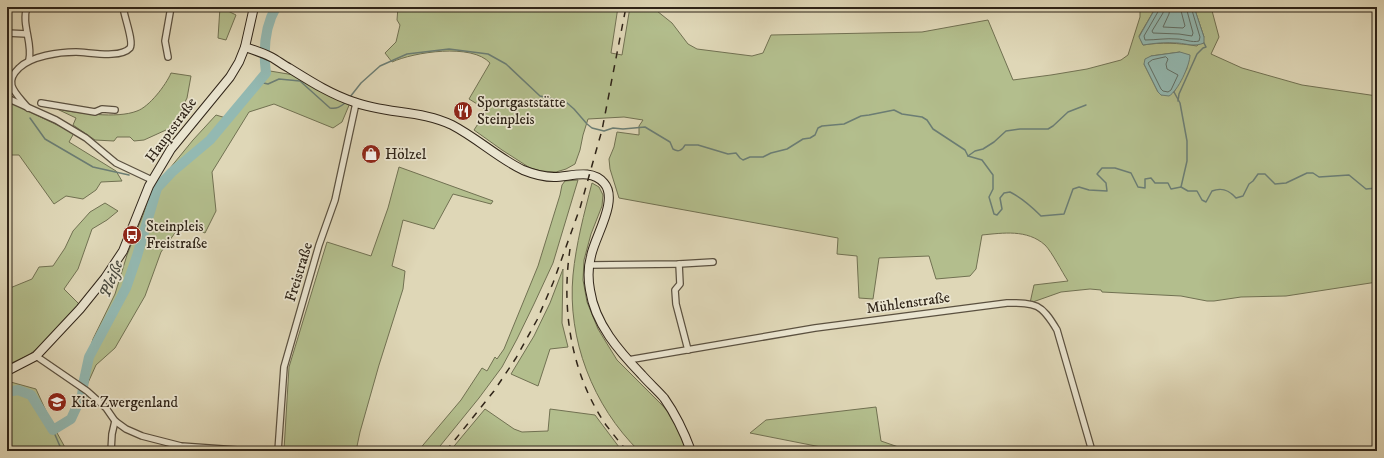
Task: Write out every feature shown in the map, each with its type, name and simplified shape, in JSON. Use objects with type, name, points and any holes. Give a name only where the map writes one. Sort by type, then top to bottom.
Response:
[{"type":"street","points":[[27,7],[27,34],[31,53],[29,60]]},
{"type":"street","points":[[28,108],[12,88],[10,81],[11,76],[19,67],[29,60],[61,53],[77,52],[95,54],[124,52],[130,47],[132,40],[125,20],[123,7]]},
{"type":"street","points":[[168,57],[165,41],[171,7]]},
{"type":"street","name":"Hauptstraße","points":[[7,371],[36,356],[80,309],[105,278],[123,251],[152,180],[171,149],[230,77],[239,62],[245,47],[254,7]]},
{"type":"street","points":[[7,33],[27,34]]},
{"type":"street","points":[[245,47],[273,58],[320,87],[351,101],[365,106],[439,119],[470,135],[502,157],[533,174],[553,177],[580,174],[593,176],[603,182],[606,187],[609,202],[594,245],[589,265],[590,291],[594,308],[615,345],[662,397],[672,411],[682,428],[691,451]]},
{"type":"street","points":[[7,98],[56,120],[86,138],[116,164],[152,180]]},
{"type":"street","name":"Freistraße","points":[[278,451],[284,367],[319,245],[335,200],[351,101]]},
{"type":"street","points":[[41,113],[44,104],[95,112],[102,109],[115,110]]},
{"type":"street","points":[[589,265],[713,262]]},
{"type":"street","points":[[679,264],[680,284],[675,290],[676,304],[688,350]]},
{"type":"street","name":"Mühlenstraße","points":[[628,360],[815,328],[1006,302],[1030,303],[1040,308],[1049,316],[1057,330],[1092,451]]},
{"type":"street","points":[[36,356],[88,391],[106,408],[115,421],[126,429],[142,436],[180,448],[251,451]]},
{"type":"street","points":[[111,451],[112,434],[115,421]]},
{"type":"green space","points":[[220,7],[229,7],[228,11],[236,15],[226,40],[218,38]]},
{"type":"green space","points":[[398,7],[618,7],[611,53],[622,55],[630,7],[652,7],[672,23],[688,44],[697,49],[752,56],[763,53],[771,35],[922,32],[988,20],[1013,80],[1087,69],[1121,60],[1128,55],[1140,17],[1140,7],[1156,7],[1139,36],[1143,45],[1170,43],[1197,46],[1204,37],[1194,7],[1211,7],[1219,37],[1211,54],[1242,68],[1302,85],[1377,96],[1377,282],[1286,296],[1241,297],[1214,301],[1181,296],[1102,292],[1101,290],[1090,289],[1061,292],[1030,303],[1034,285],[1068,281],[1045,245],[1031,236],[1006,233],[982,235],[976,269],[970,276],[936,279],[929,256],[879,258],[873,299],[859,298],[857,256],[837,254],[838,238],[619,198],[610,169],[609,159],[614,147],[617,132],[639,135],[639,126],[643,120],[624,117],[588,119],[575,164],[556,172],[541,171],[530,168],[474,130],[487,110],[469,99],[490,63],[482,57],[457,51],[442,51],[414,55],[392,62],[385,53],[396,42],[400,25],[397,20]],"holes":[[[1180,52],[1187,68],[1174,92],[1161,95],[1144,64],[1151,56]]]},
{"type":"green space","points":[[270,71],[294,75],[350,103],[342,122],[333,128],[274,104],[249,112],[212,172],[216,211],[205,233],[183,222],[161,252],[145,296],[115,348],[96,365],[87,385],[80,381],[93,339],[115,294],[127,255],[157,184],[193,140],[216,115],[226,118]]},
{"type":"green space","points":[[171,73],[191,76],[187,98],[182,108],[177,125],[144,140],[134,141],[130,137],[117,137],[114,141],[95,140],[73,125],[76,118],[57,109],[86,114],[108,115],[119,115],[137,111],[147,105],[157,95]]},
{"type":"green space","points":[[7,101],[74,133],[69,142],[116,171],[122,181],[101,182],[96,190],[83,199],[66,196],[54,204],[19,155],[7,155]]},
{"type":"green space","points":[[399,167],[493,201],[491,204],[453,194],[434,229],[403,220],[392,266],[405,271],[403,289],[379,365],[356,451],[284,450],[289,367],[327,242],[371,256],[388,208]]},
{"type":"green space","points":[[578,180],[553,263],[502,367],[436,451],[418,451],[461,400],[482,368],[487,371],[495,357],[497,359],[504,349],[538,266],[562,185],[565,181]]},
{"type":"green space","points":[[592,183],[599,187],[603,195],[602,206],[591,234],[584,260],[583,280],[587,302],[598,329],[617,360],[672,416],[687,451],[639,451],[608,414],[586,370],[574,323],[572,299],[576,252]]},
{"type":"green space","points":[[105,203],[118,211],[92,229],[78,269],[64,289],[81,306],[68,316],[46,341],[29,355],[7,365],[7,293],[10,288],[32,279],[39,267],[53,266],[65,248],[73,231],[90,212]]},
{"type":"green space","points":[[563,269],[562,323],[568,347],[550,349],[538,386],[511,374],[534,336],[550,303]]},
{"type":"green space","points":[[7,381],[36,389],[51,422],[67,451],[7,451]]},
{"type":"green space","points":[[876,407],[881,441],[910,451],[856,451],[849,449],[848,451],[837,451],[750,433],[766,420]]},
{"type":"green space","points":[[485,409],[514,429],[522,432],[548,431],[550,409],[595,415],[622,451],[450,451]]},
{"type":"water","points":[[1156,7],[1194,7],[1204,37],[1204,43],[1194,45],[1156,43],[1143,45],[1139,37]]},
{"type":"water","points":[[1180,52],[1190,55],[1186,71],[1176,89],[1169,96],[1161,95],[1144,64],[1145,59],[1151,56]]},
{"type":"waterway","name":"Pleiße","points":[[7,392],[18,390],[31,395],[53,430],[71,419],[82,395],[89,357],[126,288],[157,188],[172,172],[210,140],[266,73],[265,39],[269,23],[276,7]]},
{"type":"waterway","points":[[1178,101],[1179,94],[1197,54],[1206,47],[1204,43]]},
{"type":"waterway","points":[[350,97],[361,83],[380,66],[407,54],[449,49],[488,54],[506,64],[540,96],[566,102],[592,128],[604,131],[613,128],[623,129],[645,127],[670,142],[675,150],[681,150],[685,145],[698,145],[728,154],[736,153],[743,160],[750,157],[763,157],[771,153],[787,149],[803,139],[810,138],[815,135],[818,128],[822,126],[844,124],[861,116],[894,110],[902,114],[922,117],[927,120],[933,129],[965,150],[968,156],[982,160],[993,175],[993,189],[989,197],[994,214],[997,215],[1002,209],[1000,198],[1004,193],[1010,192],[1026,202],[1041,216],[1064,214],[1073,189],[1079,187],[1089,190],[1107,191],[1106,183],[1097,174],[1102,168],[1115,168],[1131,173],[1138,187],[1145,188],[1145,179],[1151,178],[1155,183],[1168,183],[1171,189],[1181,187],[1188,191],[1197,191],[1202,200],[1206,202],[1212,191],[1219,189],[1231,193],[1236,198],[1243,196],[1249,184],[1258,174],[1265,174],[1275,184],[1286,183],[1307,173],[1313,173],[1319,177],[1349,175],[1366,189],[1377,188]]},
{"type":"waterway","points":[[259,82],[268,84],[279,79],[300,81],[330,108],[342,106],[345,103]]},
{"type":"waterway","points":[[1174,92],[1180,103],[1187,141],[1187,161],[1181,187]]},
{"type":"waterway","points":[[968,156],[994,142],[1006,131],[1020,129],[1048,129],[1068,112],[1086,105]]},
{"type":"waterway","points":[[30,118],[45,139],[93,167],[129,175]]},
{"type":"waterway","points":[[53,430],[62,451]]},
{"type":"railway","points":[[446,451],[494,391],[516,358],[537,320],[553,283],[580,208],[602,130],[626,7]]},
{"type":"railway","points":[[570,249],[567,295],[568,318],[577,363],[584,384],[594,405],[606,425],[627,451]]},
{"type":"place","name":"Sportgaststätte Steinpleis","points":[[463,111]]},
{"type":"place","name":"Hölzel","points":[[371,154]]},
{"type":"place","name":"Steinpleis Freistraße","points":[[132,235]]},
{"type":"place","name":"Kita Zwergenland","points":[[57,402]]}]
